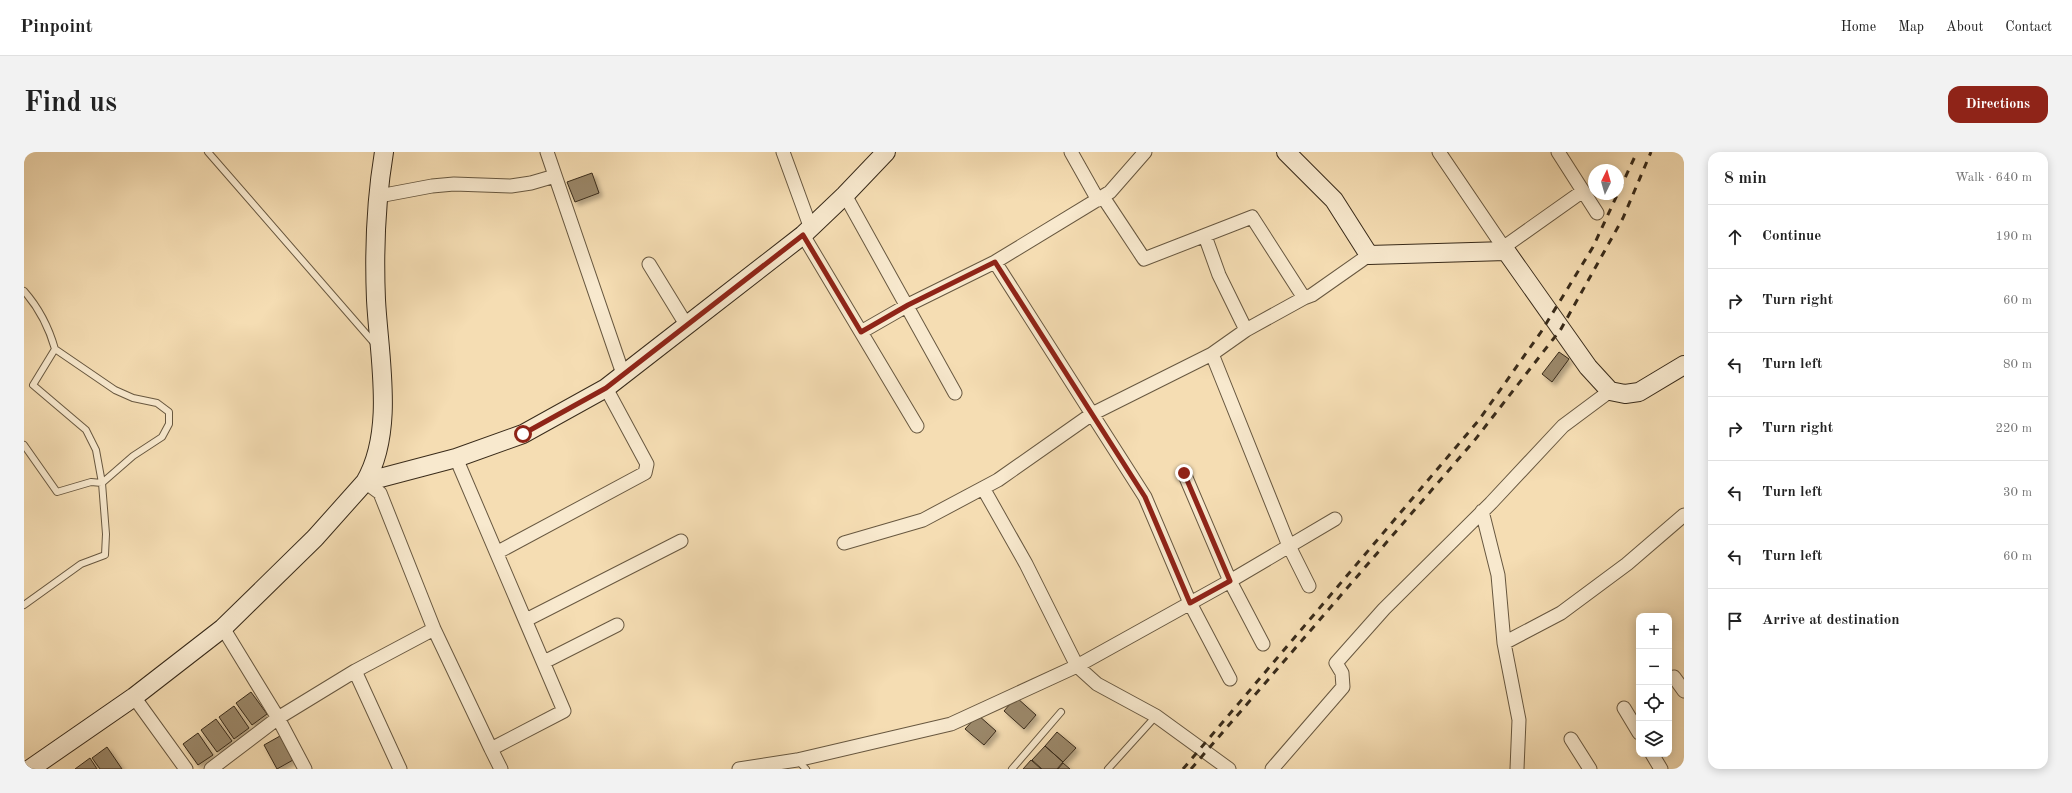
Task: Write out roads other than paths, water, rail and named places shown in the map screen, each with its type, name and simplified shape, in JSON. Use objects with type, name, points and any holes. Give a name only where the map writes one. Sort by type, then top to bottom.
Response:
[{"type":"main road","points":[[30,769],[134,697],[223,628],[315,538],[365,482],[374,463],[381,430],[383,386],[376,299],[379,196],[384,152]]},
{"type":"main road","points":[[365,482],[456,458],[523,434],[606,388],[687,326],[807,230],[845,195],[886,152]]},
{"type":"main road","points":[[1286,152],[1334,200],[1370,256],[1505,249],[1588,367],[1610,390],[1625,394],[1639,392],[1684,365]]},
{"type":"street","points":[[547,152],[623,374]]},
{"type":"street","points":[[783,152],[807,230],[861,332],[917,426]]},
{"type":"street","points":[[1071,152],[1144,259],[1252,217],[1304,298]]},
{"type":"street","points":[[861,332],[908,305],[995,262],[1101,198],[1110,192],[1145,152]]},
{"type":"street","points":[[1439,152],[1505,249],[1583,192]]},
{"type":"street","points":[[1558,152],[1597,213]]},
{"type":"street","points":[[379,196],[432,186],[454,184],[511,186],[531,183],[555,176]]},
{"type":"street","points":[[845,195],[908,305],[955,393]]},
{"type":"street","points":[[1205,236],[1219,275],[1246,330]]},
{"type":"street","points":[[844,543],[923,520],[998,480],[1092,414],[1212,354],[1246,330],[1312,295],[1370,256]]},
{"type":"street","points":[[995,262],[1145,497],[1190,603],[1230,678]]},
{"type":"street","points":[[649,264],[687,326]]},
{"type":"street","points":[[1212,354],[1289,546],[1309,586]]},
{"type":"street","points":[[498,552],[645,473],[647,464],[606,388]]},
{"type":"street","points":[[1272,769],[1343,687],[1342,673],[1336,664],[1384,609],[1482,511],[1563,426],[1610,390]]},
{"type":"street","points":[[456,458],[498,552],[564,711],[491,749]]},
{"type":"street","points":[[1184,473],[1230,581],[1263,644]]},
{"type":"street","points":[[365,482],[380,493],[434,629],[501,769]]},
{"type":"street","points":[[983,488],[1026,564],[1077,666],[1097,684],[1156,716],[1230,769]]},
{"type":"street","points":[[1482,511],[1498,575],[1504,643],[1519,720],[1517,769]]},
{"type":"street","points":[[1504,643],[1561,613],[1627,564],[1684,515]]},
{"type":"street","points":[[739,769],[802,765],[951,724],[1077,666],[1230,581],[1335,519]]},
{"type":"street","points":[[526,620],[682,541]]},
{"type":"street","points":[[544,662],[617,625]]},
{"type":"street","points":[[223,628],[278,718],[304,769]]},
{"type":"street","points":[[211,769],[278,718],[355,671],[434,629]]},
{"type":"street","points":[[355,671],[400,769]]},
{"type":"street","points":[[1674,677],[1684,691]]},
{"type":"street","points":[[134,697],[186,769]]},
{"type":"street","points":[[1624,708],[1636,728]]},
{"type":"street","points":[[1571,739],[1590,769]]},
{"type":"street","points":[[1654,757],[1661,769]]},
{"type":"lane","points":[[208,152],[380,349]]},
{"type":"lane","points":[[24,291],[32,301],[50,332],[55,349],[115,390],[133,398],[157,402],[169,412],[169,424],[162,437],[133,456],[102,483],[90,482],[57,492],[24,445]]},
{"type":"lane","points":[[24,605],[81,564],[105,555],[106,534],[102,483],[96,450],[86,430],[33,385],[55,349]]},
{"type":"lane","points":[[1012,769],[1061,712]]},
{"type":"lane","points":[[1108,769],[1156,716]]},
{"type":"railway","points":[[1183,769],[1479,420],[1541,332],[1593,247],[1637,152]]},
{"type":"railway","points":[[1191,769],[1474,441],[1561,329],[1623,218],[1651,152]]}]
